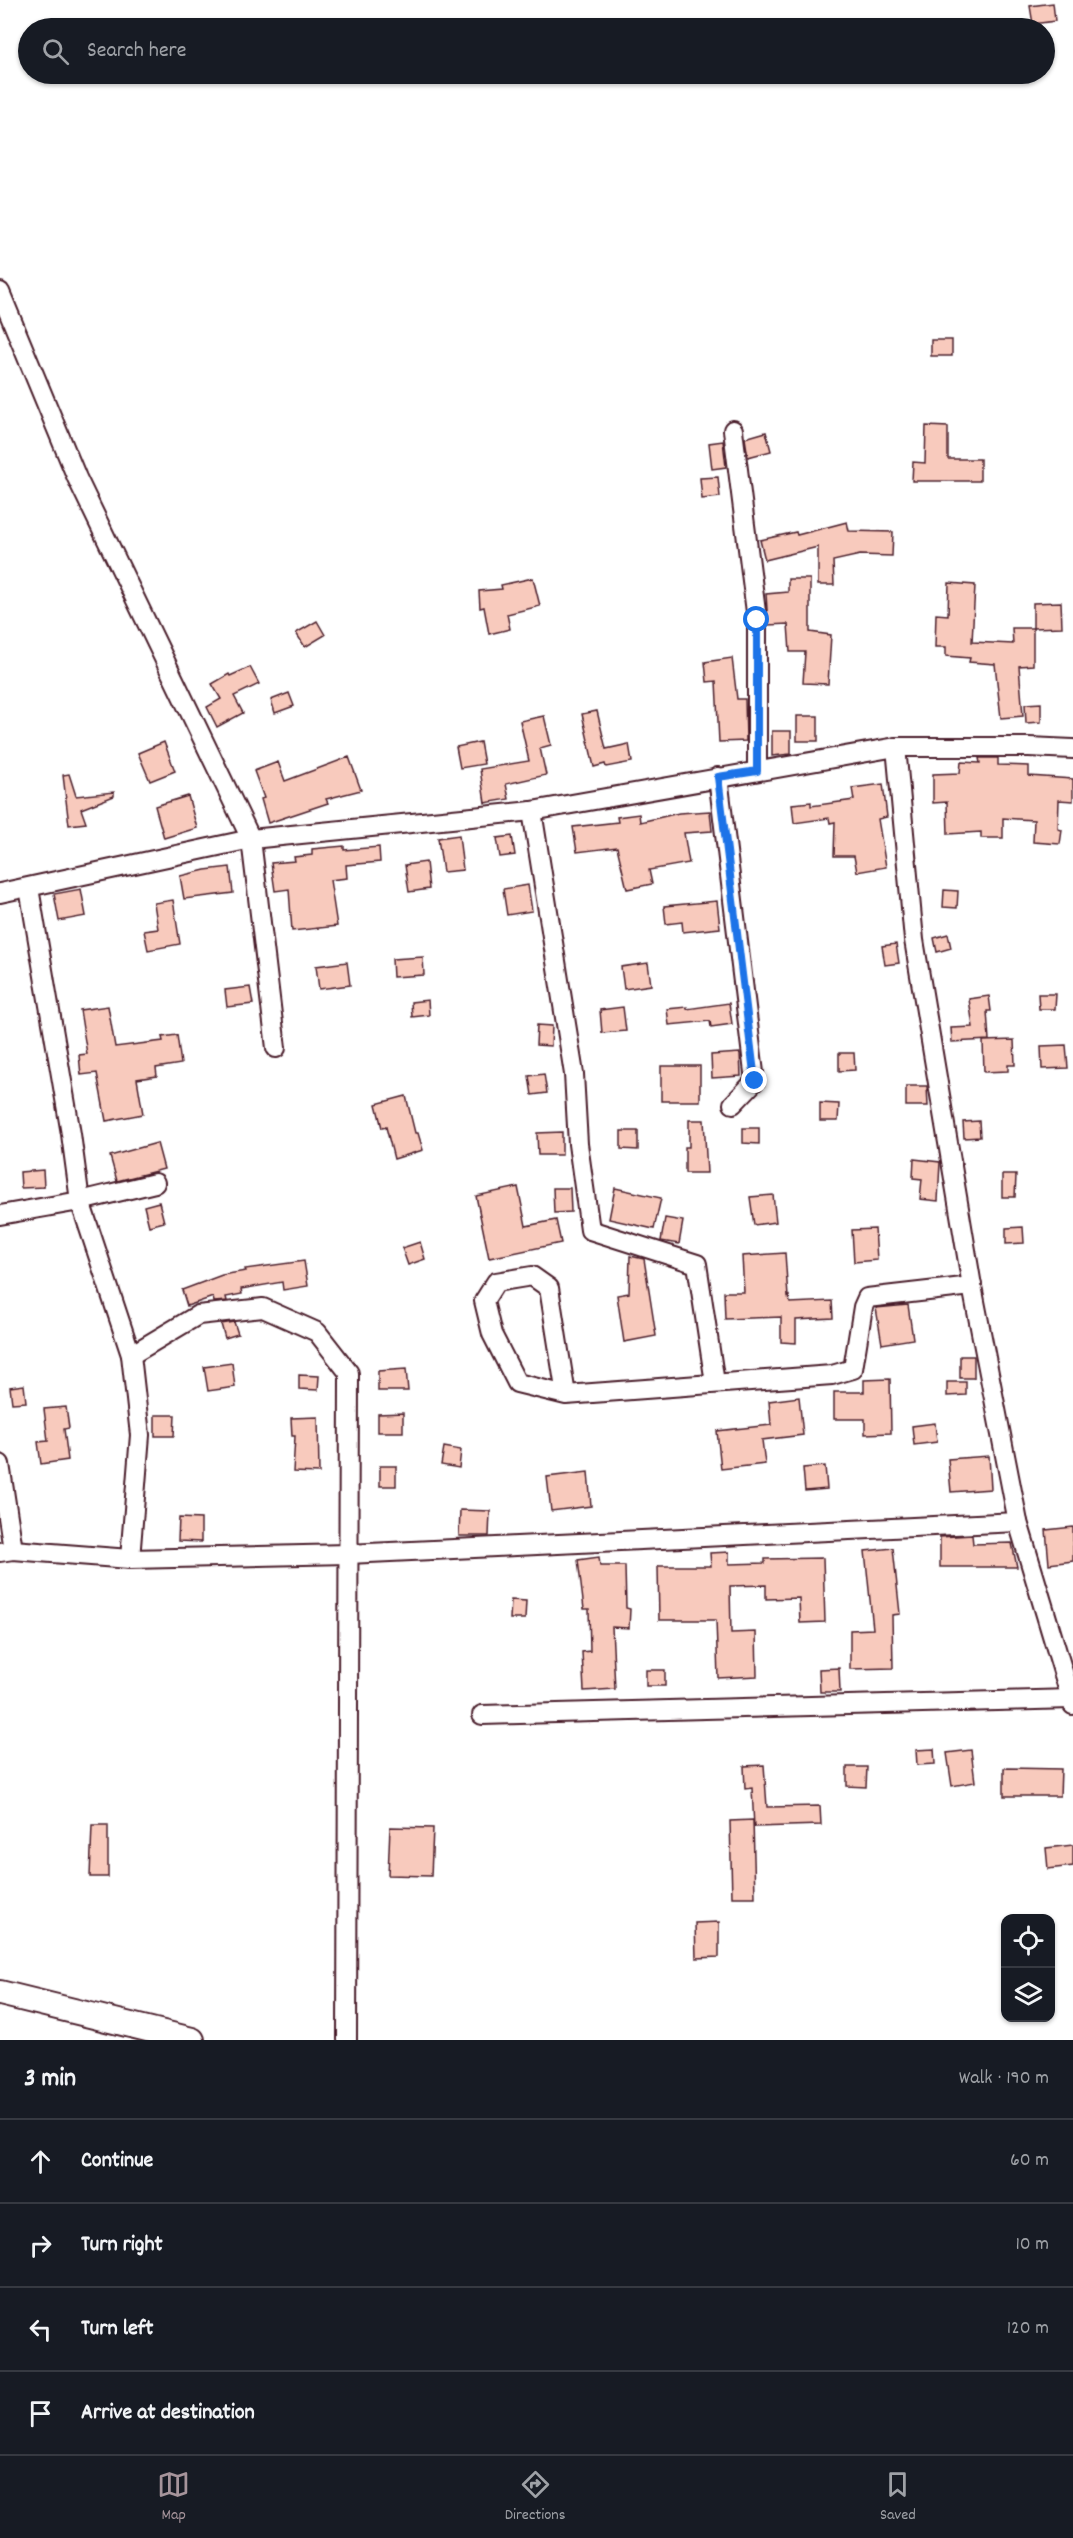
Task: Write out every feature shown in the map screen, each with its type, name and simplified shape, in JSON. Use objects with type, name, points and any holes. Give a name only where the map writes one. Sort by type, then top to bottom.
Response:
[{"type":"main road","points":[[0,1993],[192,2040]]},
{"type":"street","points":[[0,292],[77,478],[251,839],[276,1048]]},
{"type":"street","points":[[733,430],[757,620],[757,771]]},
{"type":"street","points":[[482,1715],[1072,1702],[1018,1522],[972,1286],[914,940],[896,747]]},
{"type":"street","points":[[0,893],[251,839],[532,811],[896,747],[1073,749]]},
{"type":"street","points":[[718,777],[755,1081],[733,1104]]},
{"type":"street","points":[[532,811],[574,1074],[578,1144],[590,1230],[697,1264],[715,1383]]},
{"type":"street","points":[[29,888],[71,1134],[80,1201],[131,1355],[140,1435],[130,1558]]},
{"type":"street","points":[[0,1215],[80,1201],[156,1183]]},
{"type":"street","points":[[566,1395],[549,1288],[532,1276],[496,1282],[484,1301],[492,1334],[517,1383],[566,1395],[832,1375],[853,1370],[863,1306],[867,1298],[972,1286]]},
{"type":"street","points":[[131,1355],[198,1315],[262,1308],[317,1332],[349,1373],[347,2040]]},
{"type":"street","points":[[0,1464],[7,1551],[130,1558],[348,1554],[1018,1522]]},
{"type":"building","points":[[1053,3],[1055,18],[1032,18],[1030,6]]},
{"type":"building","points":[[931,340],[952,340],[952,356],[931,356]]},
{"type":"building","points":[[926,426],[948,427],[948,459],[980,459],[980,481],[912,481],[913,462],[925,463]]},
{"type":"building","points":[[766,432],[771,451],[748,457],[745,438]]},
{"type":"building","points":[[723,441],[726,467],[712,469],[709,443]]},
{"type":"building","points":[[718,477],[720,497],[702,499],[700,478]]},
{"type":"building","points":[[847,522],[849,531],[893,532],[892,556],[860,555],[833,561],[834,585],[818,585],[818,547],[765,560],[760,540],[796,532],[797,535]]},
{"type":"building","points":[[533,578],[540,606],[507,614],[510,629],[489,634],[484,607],[480,608],[479,591],[502,589],[501,585]]},
{"type":"building","points":[[788,579],[810,579],[810,632],[831,635],[828,684],[803,683],[805,652],[790,652],[788,624],[768,625],[766,594],[788,592]]},
{"type":"building","points":[[949,583],[975,585],[972,642],[1013,644],[1012,628],[1033,628],[1033,665],[1019,666],[1023,716],[1001,718],[995,664],[969,662],[970,658],[946,656],[946,647],[935,647],[936,614],[948,615]]},
{"type":"building","points":[[1061,602],[1062,627],[1033,628],[1033,603]]},
{"type":"building","points":[[317,621],[325,635],[305,647],[296,633]]},
{"type":"building","points":[[732,658],[737,699],[745,699],[746,741],[719,742],[716,681],[707,682],[705,662]]},
{"type":"building","points":[[250,667],[259,684],[234,696],[243,713],[217,727],[207,707],[221,699],[212,684],[229,674],[230,676]]},
{"type":"building","points":[[289,693],[294,706],[275,713],[271,700]]},
{"type":"building","points":[[1041,703],[1041,722],[1026,723],[1025,704]]},
{"type":"building","points":[[597,711],[606,749],[629,744],[632,762],[594,767],[582,714]]},
{"type":"building","points":[[544,716],[551,745],[540,748],[546,775],[506,784],[509,799],[485,803],[480,769],[529,761],[520,721]]},
{"type":"building","points":[[797,716],[818,716],[818,741],[797,741]]},
{"type":"building","points":[[772,731],[791,731],[791,754],[772,756]]},
{"type":"building","points":[[164,742],[175,771],[150,781],[138,753]]},
{"type":"building","points":[[480,742],[484,764],[460,768],[456,747]]},
{"type":"building","points":[[349,757],[361,790],[326,799],[328,803],[268,823],[261,799],[264,798],[254,771],[278,762],[285,781]]},
{"type":"building","points":[[979,758],[998,758],[998,765],[1029,766],[1029,776],[1073,779],[1073,801],[1059,800],[1058,829],[1062,830],[1060,844],[1033,842],[1034,820],[1003,818],[1003,838],[981,838],[981,832],[948,834],[947,802],[933,803],[933,774],[960,773],[961,762],[980,763]]},
{"type":"building","points":[[69,774],[76,796],[114,792],[114,796],[81,809],[86,823],[69,825],[63,775]]},
{"type":"building","points":[[883,784],[887,817],[878,819],[886,867],[857,872],[854,856],[834,856],[835,822],[830,823],[829,818],[794,823],[792,804],[811,802],[811,806],[854,800],[852,788]]},
{"type":"building","points":[[188,796],[197,828],[164,838],[155,806]]},
{"type":"building","points":[[710,811],[712,831],[684,833],[689,863],[649,870],[652,884],[627,889],[617,847],[577,852],[573,827],[618,822],[617,817],[639,814],[640,822],[679,813]]},
{"type":"building","points":[[459,835],[463,870],[443,872],[438,838]]},
{"type":"building","points":[[512,836],[515,855],[500,857],[497,838]]},
{"type":"building","points":[[344,846],[344,850],[379,847],[380,862],[346,865],[347,878],[330,880],[337,926],[292,931],[289,889],[275,891],[271,863],[295,861],[294,857],[312,855],[312,849]]},
{"type":"building","points":[[426,862],[429,889],[409,892],[405,865]]},
{"type":"building","points":[[230,867],[233,893],[184,899],[180,876]]},
{"type":"building","points":[[528,885],[532,911],[507,915],[503,889]]},
{"type":"building","points":[[81,889],[86,916],[59,921],[54,894]]},
{"type":"building","points":[[944,890],[958,891],[957,908],[943,907]]},
{"type":"building","points":[[173,900],[180,944],[148,950],[144,931],[158,929],[154,903]]},
{"type":"building","points":[[717,901],[720,928],[683,932],[682,922],[666,924],[664,906]]},
{"type":"building","points":[[948,934],[951,948],[937,952],[934,938]]},
{"type":"building","points":[[896,944],[899,963],[885,965],[882,946]]},
{"type":"building","points":[[423,957],[424,975],[393,977],[392,959]]},
{"type":"building","points":[[347,962],[350,985],[319,989],[316,966]]},
{"type":"building","points":[[648,963],[651,985],[624,989],[621,967]]},
{"type":"building","points":[[250,987],[253,1004],[227,1007],[225,990]]},
{"type":"building","points":[[1038,994],[1056,994],[1055,1009],[1039,1009]]},
{"type":"building","points":[[989,996],[991,1011],[987,1011],[989,1040],[952,1042],[951,1028],[973,1027],[969,999]]},
{"type":"building","points":[[428,1000],[429,1015],[412,1017],[411,1002]]},
{"type":"building","points":[[729,1003],[732,1024],[711,1027],[710,1021],[669,1025],[667,1009],[687,1007],[687,1009]]},
{"type":"building","points":[[108,1006],[115,1047],[163,1041],[162,1037],[177,1035],[181,1064],[156,1068],[157,1076],[137,1079],[143,1114],[106,1121],[97,1073],[81,1075],[79,1055],[87,1054],[80,1010]]},
{"type":"building","points":[[623,1007],[626,1031],[602,1033],[600,1010]]},
{"type":"building","points":[[537,1025],[552,1026],[551,1046],[536,1045]]},
{"type":"building","points":[[1014,1040],[1015,1065],[1008,1065],[1008,1071],[984,1072],[983,1041]]},
{"type":"building","points":[[1066,1045],[1068,1068],[1042,1069],[1041,1046]]},
{"type":"building","points":[[740,1053],[741,1076],[712,1078],[711,1055]]},
{"type":"building","points":[[839,1053],[854,1053],[855,1070],[839,1071]]},
{"type":"building","points":[[661,1066],[700,1066],[700,1101],[661,1101]]},
{"type":"building","points":[[544,1074],[547,1093],[532,1095],[529,1076]]},
{"type":"building","points":[[906,1086],[927,1086],[928,1106],[906,1106]]},
{"type":"building","points":[[406,1096],[415,1133],[418,1133],[423,1150],[394,1159],[386,1127],[382,1128],[376,1104]]},
{"type":"building","points":[[820,1103],[839,1104],[838,1121],[820,1121]]},
{"type":"building","points":[[689,1120],[704,1120],[707,1173],[685,1173],[685,1147],[689,1147]]},
{"type":"building","points":[[979,1121],[980,1137],[964,1138],[963,1122]]},
{"type":"building","points":[[743,1128],[759,1128],[759,1144],[743,1143]]},
{"type":"building","points":[[621,1131],[638,1131],[638,1150],[621,1149]]},
{"type":"building","points":[[562,1132],[562,1155],[538,1155],[537,1133]]},
{"type":"building","points":[[157,1143],[164,1169],[117,1181],[110,1156]]},
{"type":"building","points":[[914,1159],[940,1162],[938,1201],[920,1199],[922,1179],[913,1178]]},
{"type":"building","points":[[43,1170],[44,1187],[21,1188],[20,1172]]},
{"type":"building","points":[[1002,1175],[1016,1175],[1015,1197],[1002,1197]]},
{"type":"building","points":[[518,1187],[526,1226],[556,1220],[561,1243],[489,1258],[476,1196]]},
{"type":"building","points":[[553,1188],[570,1188],[571,1212],[554,1213]]},
{"type":"building","points":[[615,1188],[661,1198],[654,1229],[609,1219]]},
{"type":"building","points":[[773,1195],[776,1222],[754,1225],[750,1197]]},
{"type":"building","points":[[159,1202],[164,1222],[149,1226],[144,1206]]},
{"type":"building","points":[[665,1218],[683,1221],[679,1244],[661,1241]]},
{"type":"building","points":[[1023,1227],[1024,1243],[1006,1244],[1006,1228]]},
{"type":"building","points":[[875,1229],[877,1260],[854,1262],[852,1230]]},
{"type":"building","points":[[420,1242],[425,1259],[408,1265],[402,1248]]},
{"type":"building","points":[[785,1253],[790,1303],[832,1301],[833,1318],[796,1320],[796,1343],[781,1342],[781,1317],[725,1319],[724,1292],[744,1292],[742,1256]]},
{"type":"building","points":[[630,1256],[644,1259],[656,1336],[624,1342],[617,1295],[629,1293]]},
{"type":"building","points":[[304,1261],[308,1286],[283,1290],[282,1282],[241,1289],[242,1294],[226,1297],[227,1301],[214,1302],[213,1297],[187,1306],[182,1290],[222,1275],[246,1271],[245,1269]]},
{"type":"building","points":[[908,1305],[913,1339],[882,1344],[876,1308]]},
{"type":"building","points":[[234,1322],[238,1334],[225,1338],[221,1324]]},
{"type":"building","points":[[960,1356],[974,1356],[974,1378],[960,1378]]},
{"type":"building","points":[[232,1363],[235,1387],[208,1391],[204,1367]]},
{"type":"building","points":[[406,1369],[408,1391],[378,1391],[378,1371]]},
{"type":"building","points":[[299,1375],[319,1376],[318,1390],[299,1389]]},
{"type":"building","points":[[890,1379],[891,1433],[865,1434],[865,1419],[834,1419],[834,1392],[864,1392],[864,1380]]},
{"type":"building","points":[[947,1382],[966,1382],[966,1395],[947,1396]]},
{"type":"building","points":[[24,1385],[26,1402],[12,1403],[10,1387]]},
{"type":"building","points":[[799,1397],[803,1435],[762,1440],[765,1464],[721,1469],[717,1431],[771,1425],[769,1401]]},
{"type":"building","points":[[66,1407],[69,1428],[64,1429],[68,1460],[41,1464],[38,1442],[48,1441],[44,1409]]},
{"type":"building","points":[[403,1413],[403,1432],[378,1432],[378,1414]]},
{"type":"building","points":[[155,1415],[175,1415],[174,1436],[155,1436]]},
{"type":"building","points":[[318,1417],[319,1473],[293,1472],[295,1436],[292,1436],[291,1418]]},
{"type":"building","points":[[935,1423],[937,1442],[914,1445],[912,1426]]},
{"type":"building","points":[[444,1447],[461,1450],[459,1468],[441,1465]]},
{"type":"building","points":[[989,1456],[991,1489],[951,1492],[948,1459]]},
{"type":"building","points":[[380,1466],[396,1466],[396,1486],[380,1486]]},
{"type":"building","points":[[825,1466],[827,1489],[805,1491],[803,1468]]},
{"type":"building","points":[[588,1472],[591,1506],[551,1511],[547,1477]]},
{"type":"building","points":[[460,1510],[490,1511],[489,1536],[459,1536]]},
{"type":"building","points":[[179,1518],[201,1519],[201,1542],[178,1541]]},
{"type":"building","points":[[1073,1527],[1073,1561],[1049,1564],[1046,1530]]},
{"type":"building","points":[[972,1535],[973,1544],[1012,1543],[1017,1567],[940,1567],[940,1537]]},
{"type":"building","points":[[893,1548],[900,1614],[892,1615],[893,1668],[850,1669],[850,1630],[873,1629],[865,1551]]},
{"type":"building","points":[[729,1552],[729,1564],[765,1563],[765,1559],[823,1558],[825,1622],[800,1623],[799,1598],[766,1599],[766,1585],[730,1586],[731,1633],[756,1632],[757,1676],[718,1678],[716,1620],[659,1620],[658,1566],[711,1566],[710,1553]]},
{"type":"building","points":[[599,1557],[600,1566],[625,1566],[626,1608],[630,1609],[629,1628],[612,1627],[615,1689],[584,1691],[582,1652],[590,1651],[589,1609],[584,1609],[578,1560]]},
{"type":"building","points":[[511,1600],[526,1601],[525,1619],[510,1619]]},
{"type":"building","points":[[839,1668],[840,1692],[820,1692],[819,1669]]},
{"type":"building","points":[[646,1670],[665,1670],[665,1686],[646,1686]]},
{"type":"building","points":[[934,1749],[935,1764],[917,1765],[916,1750]]},
{"type":"building","points":[[971,1750],[975,1782],[952,1786],[947,1753]]},
{"type":"building","points":[[764,1765],[767,1807],[820,1806],[821,1825],[754,1827],[752,1788],[745,1789],[744,1766]]},
{"type":"building","points":[[847,1767],[867,1767],[866,1787],[847,1786]]},
{"type":"building","points":[[1004,1768],[1061,1769],[1060,1796],[1004,1796]]},
{"type":"building","points":[[753,1820],[755,1897],[732,1897],[730,1821]]},
{"type":"building","points":[[92,1825],[108,1825],[108,1877],[90,1877]]},
{"type":"building","points":[[390,1827],[433,1828],[431,1876],[388,1875]]},
{"type":"building","points":[[1073,1845],[1073,1866],[1048,1869],[1046,1848]]},
{"type":"building","points":[[719,1922],[719,1957],[696,1958],[695,1923]]},
{"type":"route","points":[[755,1081],[718,777],[757,771],[757,620]]}]
